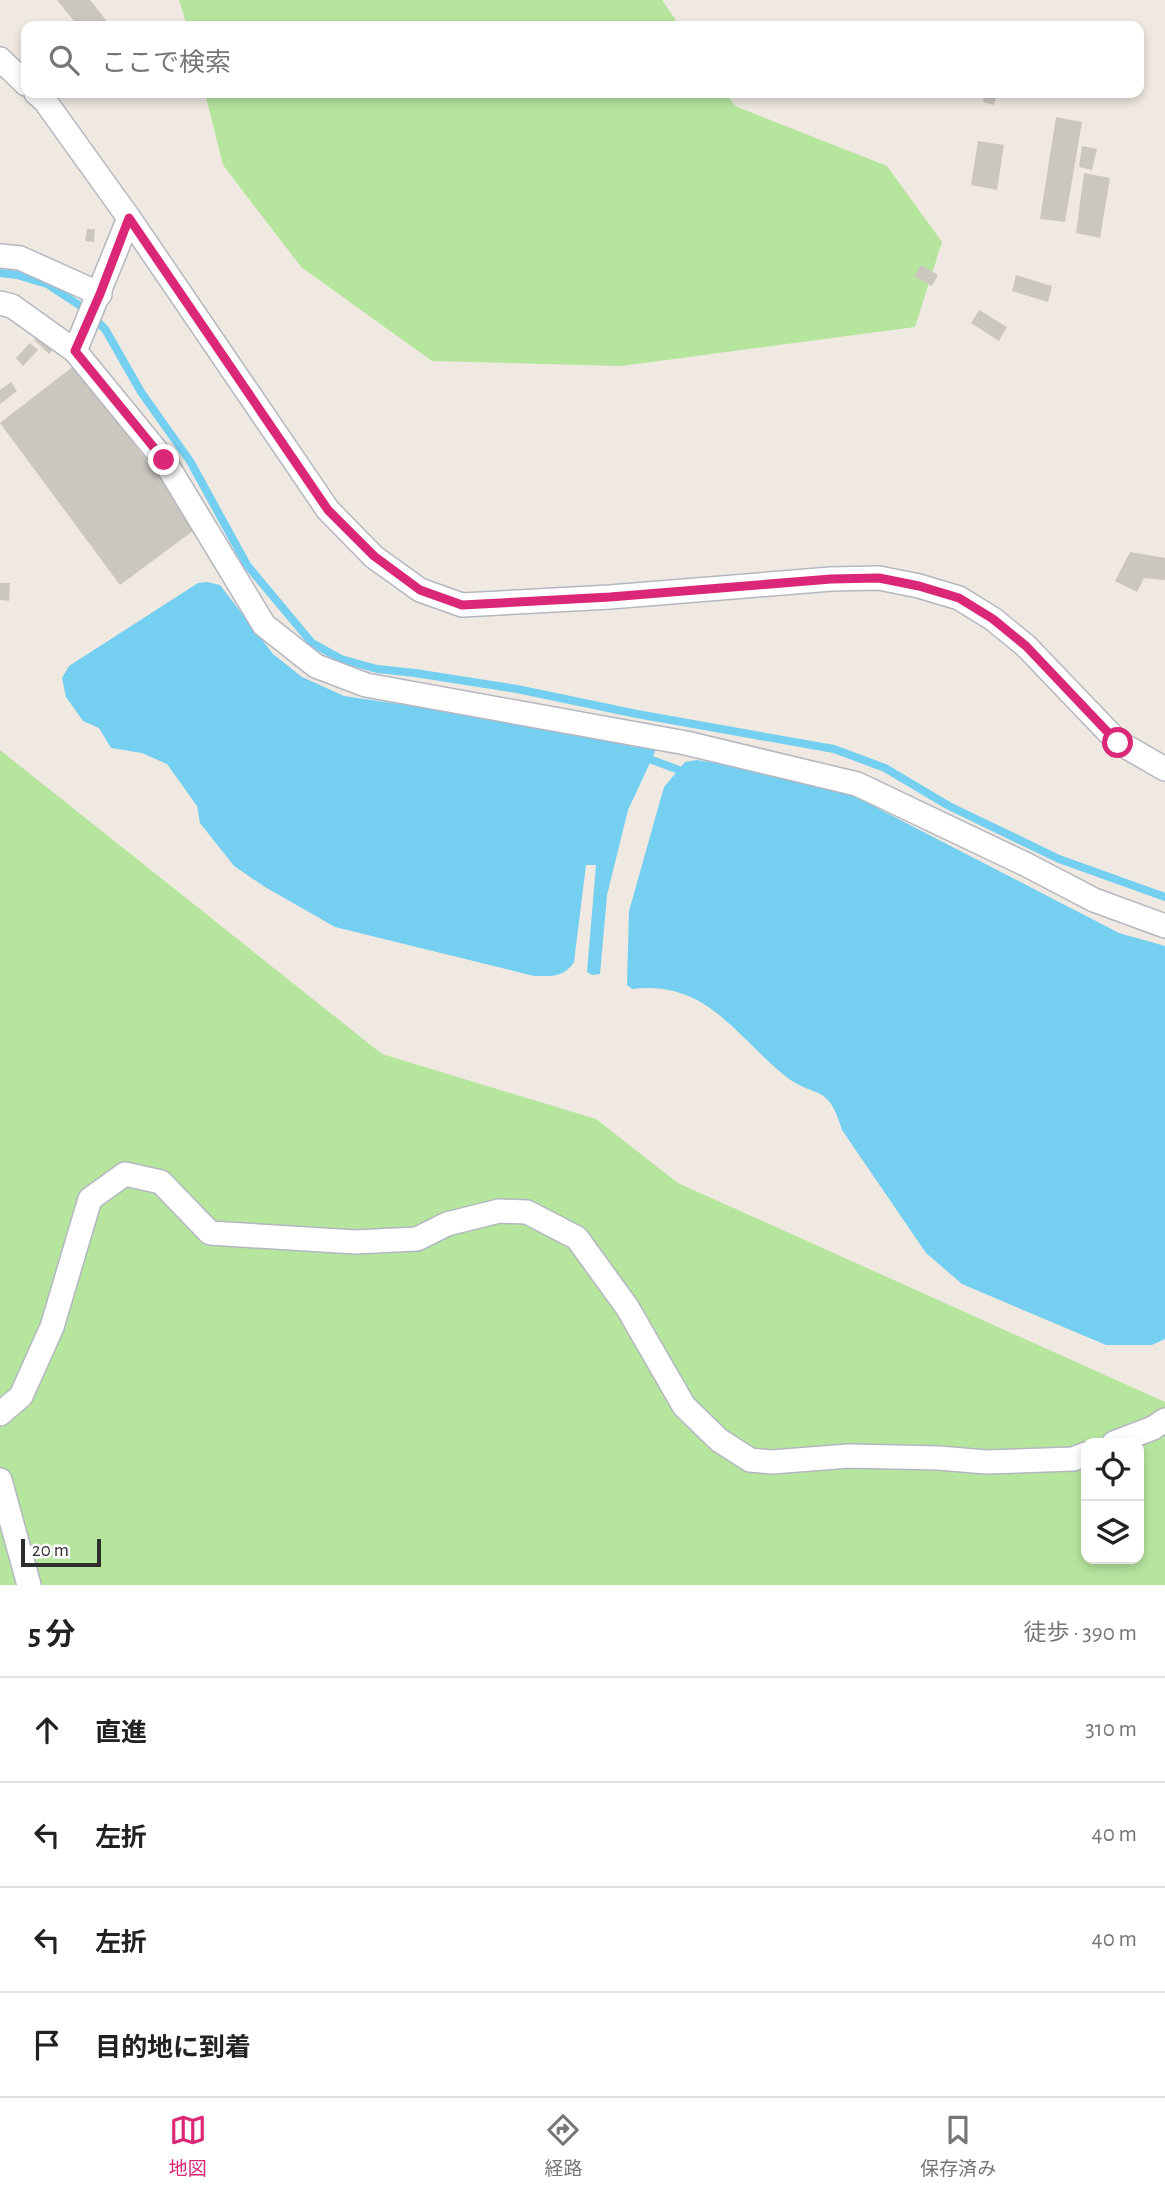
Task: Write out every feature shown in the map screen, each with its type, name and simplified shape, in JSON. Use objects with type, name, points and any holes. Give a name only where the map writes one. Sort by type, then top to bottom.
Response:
[{"type":"street","points":[[0,59],[21,78]]},
{"type":"street","points":[[42,98],[129,218],[328,510],[374,556],[420,590],[462,605],[610,597],[831,579],[879,578],[919,586],[959,598],[993,619],[1026,646],[1118,743],[1165,769]]},
{"type":"street","points":[[79,342],[129,218]]},
{"type":"street","points":[[0,256],[20,258],[98,299]]},
{"type":"street","points":[[0,303],[12,306],[79,342],[164,460],[264,625],[316,666],[366,685],[686,743],[857,783],[1094,900],[1165,926]]},
{"type":"street","points":[[0,1414],[21,1396],[52,1327],[90,1199],[125,1174],[161,1182],[211,1233],[355,1242],[417,1239],[447,1224],[486,1214],[499,1211],[527,1212],[577,1238],[628,1307],[684,1406],[719,1440],[750,1460],[772,1462],[849,1456],[998,1461],[1073,1459],[1081,1456]]},
{"type":"street","points":[[1127,1438],[1165,1420]]},
{"type":"street","points":[[0,1480],[29,1585]]},
{"type":"green space","points":[[179,0],[662,0],[677,21],[185,21]]},
{"type":"green space","points":[[206,98],[729,98],[735,106],[887,166],[942,242],[915,327],[621,366],[432,361],[301,267],[223,165]]},
{"type":"green space","points":[[0,750],[382,1054],[596,1119],[678,1183],[1165,1402],[1165,1585],[0,1585]]},
{"type":"water","points":[[198,583],[220,585],[273,654],[302,677],[344,696],[593,735],[633,747],[654,746],[655,752],[628,810],[607,895],[600,974],[592,975],[587,972],[596,865],[586,865],[574,962],[566,971],[557,975],[534,976],[335,927],[234,866],[200,823],[197,806],[167,764],[142,753],[111,748],[99,728],[83,721],[66,697],[62,678],[69,666]]},
{"type":"water","points":[[697,760],[787,775],[846,792],[1119,933],[1165,946],[1165,1339],[1152,1345],[1106,1345],[962,1284],[926,1253],[842,1130],[837,1115],[826,1098],[784,1075],[717,1013],[699,1001],[658,988],[632,989],[627,985],[629,911],[664,787],[685,762]]},
{"type":"building","points":[[57,0],[90,0],[107,21],[74,21]]},
{"type":"building","points":[[984,98],[996,98],[994,105],[983,102]]},
{"type":"building","points":[[1056,117],[1082,122],[1065,222],[1040,219]]},
{"type":"building","points":[[978,141],[1004,145],[997,190],[971,185]]},
{"type":"building","points":[[1082,146],[1097,149],[1092,170],[1079,167]]},
{"type":"building","points":[[1084,173],[1110,178],[1100,238],[1076,233]]},
{"type":"building","points":[[87,229],[95,229],[94,242],[85,241]]},
{"type":"building","points":[[921,265],[938,275],[932,286],[914,276]]},
{"type":"building","points":[[1016,275],[1052,286],[1048,302],[1012,291]]},
{"type":"building","points":[[979,310],[1007,327],[999,341],[971,323]]},
{"type":"building","points":[[41,332],[56,347],[49,354],[34,340]]},
{"type":"building","points":[[30,343],[38,350],[23,366],[16,358]]},
{"type":"building","points":[[75,365],[197,528],[120,585],[0,423]]},
{"type":"building","points":[[11,382],[17,391],[0,404],[0,390]]},
{"type":"building","points":[[1130,552],[1165,558],[1165,580],[1144,578],[1137,592],[1115,581]]},
{"type":"building","points":[[0,583],[10,583],[9,601],[0,600]]},
{"type":"waterway","points":[[0,273],[47,284],[82,307],[105,329],[141,392],[190,461],[247,565],[312,643],[341,659],[377,669],[517,689],[637,714],[834,749],[885,768],[949,806],[1059,859],[1165,897]]},
{"type":"waterway","points":[[644,757],[687,773]]},
{"type":"route","points":[[164,460],[75,351],[129,218],[328,510],[374,556],[420,590],[462,605],[610,597],[831,579],[879,578],[919,586],[959,598],[993,619],[1026,646],[1118,743]]}]
